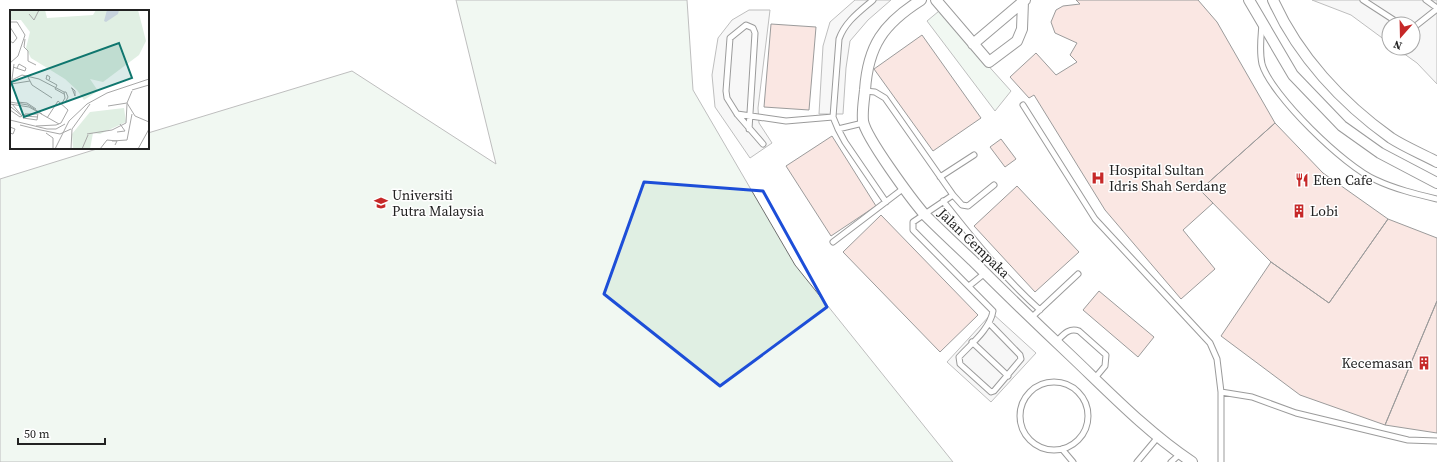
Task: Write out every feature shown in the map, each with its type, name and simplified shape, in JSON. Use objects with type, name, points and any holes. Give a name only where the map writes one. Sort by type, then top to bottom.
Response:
[{"type":"street","points":[[863,123],[866,70],[873,50],[882,33],[905,10],[921,0]]},
{"type":"street","points":[[936,0],[989,62],[1017,41],[1022,29],[1024,1]]},
{"type":"street","points":[[1249,0],[1293,74],[1342,126],[1380,152],[1437,183]]},
{"type":"street","points":[[1273,0],[1278,11],[1309,61],[1340,96],[1392,138],[1437,162]]},
{"type":"street","points":[[973,44],[1024,1]]},
{"type":"street","name":"Jalan Cempaka","points":[[863,123],[870,137],[904,188],[924,214],[1056,342],[1158,437],[1192,462]]},
{"type":"lane","points":[[873,0],[849,20],[842,29],[839,39],[834,117],[845,142],[886,202]]},
{"type":"lane","points":[[1363,0],[1388,16]]},
{"type":"lane","points":[[1421,21],[1437,8],[1426,0]]},
{"type":"lane","points":[[1262,22],[1260,51],[1268,78],[1309,128],[1339,154],[1374,180],[1406,191],[1437,199]]},
{"type":"lane","points":[[749,129],[755,33],[750,25],[746,25],[733,34],[728,44],[726,91],[729,104],[749,129],[763,144]]},
{"type":"lane","points":[[865,91],[875,92],[885,98],[940,177],[962,205],[968,206],[994,185]]},
{"type":"lane","points":[[1023,105],[1096,219],[1210,343],[1217,359],[1221,392],[1221,462]]},
{"type":"lane","points":[[737,114],[786,121],[834,117]]},
{"type":"lane","points":[[838,129],[863,123]]},
{"type":"lane","points":[[940,177],[974,155]]},
{"type":"lane","points":[[833,242],[904,188]]},
{"type":"lane","points":[[953,195],[913,222],[913,230],[993,311],[989,323],[958,360],[991,392],[994,391],[1020,362],[1020,355],[989,323]]},
{"type":"lane","points":[[943,202],[987,256],[1016,288],[1040,310]]},
{"type":"lane","points":[[969,286],[985,273]]},
{"type":"lane","points":[[1031,318],[1078,274]]},
{"type":"lane","points":[[1056,342],[1069,330],[1074,328],[1106,355],[1107,360],[1105,366],[1095,378]]},
{"type":"lane","points":[[972,342],[1008,376]]},
{"type":"lane","points":[[1057,383],[1068,386],[1078,392],[1085,402],[1088,414],[1087,426],[1082,436],[1073,444],[1062,449],[1052,450],[1041,448],[1032,443],[1025,435],[1021,425],[1020,415],[1022,404],[1031,391],[1045,384],[1057,383]]},
{"type":"lane","points":[[1221,392],[1252,397],[1296,413],[1408,440],[1437,441]]},
{"type":"lane","points":[[1137,462],[1158,437]]},
{"type":"lane","points":[[1062,449],[1073,462]]},
{"type":"lane","points":[[1171,462],[1180,454]]},
{"type":"highlighted area","points":[[644,182],[763,191],[827,307],[720,386],[604,294]]},
{"type":"green space","name":"Universiti Putra Malaysia","points":[[456,0],[687,0],[693,90],[795,265],[953,462],[0,462],[0,179],[97,149],[149,149],[149,133],[352,71],[496,164]]},
{"type":"green space","points":[[939,11],[1011,91],[995,111],[927,21]]},
{"type":"shaded area","points":[[855,0],[891,0],[868,20],[850,41],[846,68],[843,114],[819,114],[823,46],[830,22]]},
{"type":"shaded area","points":[[1312,0],[1437,0],[1437,84],[1417,63],[1407,56],[1421,56],[1421,16],[1381,16],[1381,37],[1351,15]]},
{"type":"shaded area","points":[[749,10],[770,10],[758,108],[759,123],[772,143],[750,158],[715,107],[712,75],[718,38],[732,20]]},
{"type":"shaded area","points":[[992,313],[1036,353],[991,402],[947,362]]},
{"type":"building","points":[[1076,0],[1198,0],[1217,22],[1275,123],[1200,190],[1213,203],[1183,230],[1215,269],[1181,299],[1105,210],[1034,95],[1029,98],[1010,77],[1036,53],[1056,75],[1077,62],[1070,55],[1077,43],[1055,33],[1051,22],[1056,10],[1063,6],[1080,4]]},
{"type":"building","points":[[771,24],[816,27],[809,110],[764,107]]},
{"type":"building","points":[[922,35],[981,118],[933,151],[874,69]]},
{"type":"building","name":"Lobi","points":[[1275,123],[1323,173],[1388,219],[1329,303],[1271,262],[1200,190]]},
{"type":"building","points":[[832,136],[876,206],[831,236],[786,166]]},
{"type":"building","points":[[1001,139],[1016,159],[1005,167],[990,147]]},
{"type":"building","points":[[1017,186],[1079,252],[1035,292],[974,226]]},
{"type":"building","points":[[881,215],[978,315],[940,352],[843,252]]},
{"type":"building","points":[[1388,219],[1437,238],[1437,301],[1385,425],[1300,395],[1221,336],[1271,262],[1329,303]]},
{"type":"building","points":[[1099,291],[1154,337],[1138,357],[1083,310]]},
{"type":"building","name":"Kecemasan","points":[[1437,301],[1437,433],[1385,425]]},
{"type":"place","name":"Hospital Sultan Idris Shah Serdang","points":[[1098,178]]},
{"type":"place","name":"Eten Cafe","points":[[1302,180]]},
{"type":"place","name":"Universiti Putra Malaysia","points":[[381,203]]},
{"type":"place","name":"Lobi","points":[[1299,211]]},
{"type":"place","name":"Kecemasan","points":[[1424,363]]}]
